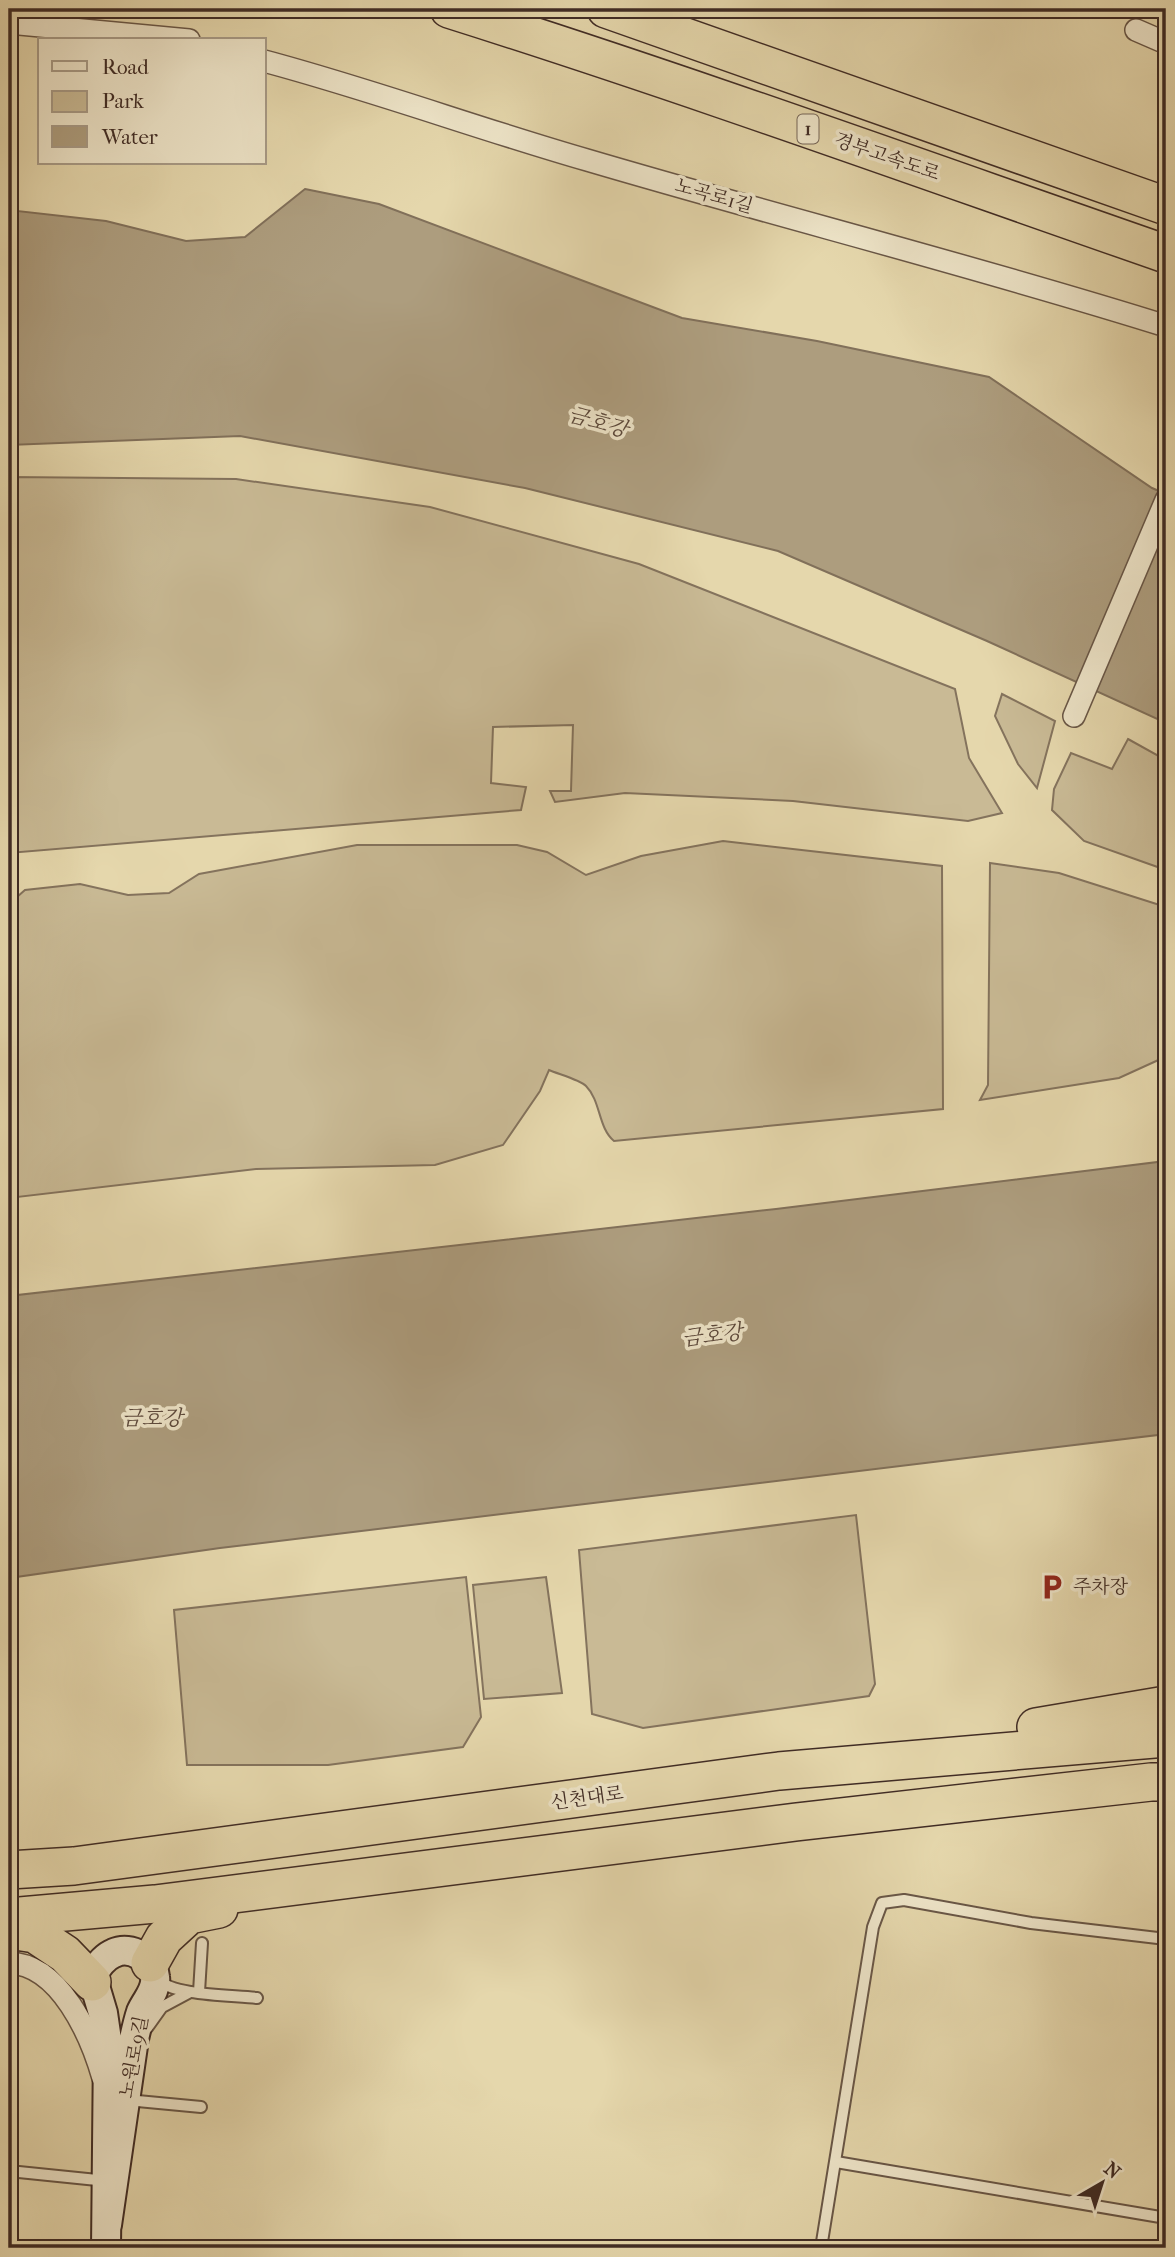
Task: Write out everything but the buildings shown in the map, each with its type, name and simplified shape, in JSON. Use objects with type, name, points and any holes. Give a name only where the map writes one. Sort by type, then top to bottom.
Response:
[{"type":"highway","name":"경부고속도로","points":[[449,9],[688,86],[1166,254]]},
{"type":"highway","points":[[606,9],[1166,206]]},
{"type":"highway","points":[[779,1771],[1166,1705]]},
{"type":"highway","name":"신천대로","points":[[9,1870],[74,1866],[779,1771],[1166,1738]]},
{"type":"highway","points":[[9,1916],[155,1904],[796,1822],[1166,1782]]},
{"type":"highway","points":[[141,1963],[189,1915],[466,1864]]},
{"type":"highway","points":[[9,1930],[35,1934],[65,1954],[92,1979]]},
{"type":"main road","points":[[92,1979],[107,1957],[141,1963]]},
{"type":"main road","name":"노원로9길","points":[[107,2237],[107,2181],[120,2092],[141,2011],[153,1992],[141,1963]]},
{"type":"main road","name":"노원로9길","points":[[92,1979],[103,2013],[108,2047],[120,2092],[107,2237]]},
{"type":"street","points":[[9,23],[168,38]]},
{"type":"street","points":[[1136,30],[1166,43]]},
{"type":"street","name":"노곡로1길","points":[[266,62],[586,160],[1166,326]]},
{"type":"street","points":[[1074,716],[1166,500]]},
{"type":"street","points":[[9,1963],[18,1963],[36,1970],[64,1993],[88,2036],[102,2074],[120,2092]]},
{"type":"lane","points":[[821,2248],[873,1927],[882,1903],[904,1900],[1031,1923],[1166,1939]]},
{"type":"lane","points":[[195,1992],[202,1943]]},
{"type":"lane","points":[[141,1963],[162,1984],[175,1990],[257,1998]]},
{"type":"lane","points":[[195,1992],[162,2007],[149,2023],[120,2092],[201,2107]]},
{"type":"lane","points":[[836,2162],[1166,2218]]},
{"type":"lane","points":[[9,2171],[107,2181]]},
{"type":"green space","points":[[9,477],[236,479],[430,507],[639,564],[955,689],[969,758],[1002,813],[968,821],[793,801],[625,793],[555,802],[550,791],[571,791],[573,725],[493,727],[491,783],[526,787],[521,810],[9,853]]},
{"type":"green space","points":[[1002,694],[1055,721],[1037,788],[1018,764],[995,716]]},
{"type":"green space","points":[[1128,739],[1166,760],[1166,870],[1084,841],[1052,810],[1054,789],[1071,753],[1112,769]]},
{"type":"green space","points":[[723,841],[942,866],[943,1109],[614,1141],[605,1129],[591,1092],[586,1086],[549,1070],[540,1091],[503,1145],[435,1165],[256,1169],[9,1198],[9,904],[25,890],[80,884],[128,895],[169,893],[199,874],[357,845],[517,845],[547,852],[586,875],[641,856]]},
{"type":"green space","points":[[990,863],[1059,873],[1166,907],[1165,1057],[1119,1078],[980,1100],[988,1085]]},
{"type":"green space","points":[[856,1515],[875,1684],[869,1696],[643,1728],[592,1714],[579,1550]]},
{"type":"green space","points":[[466,1577],[481,1717],[463,1747],[328,1765],[187,1765],[174,1610]]},
{"type":"green space","points":[[546,1577],[562,1693],[484,1699],[473,1585]]},
{"type":"water","name":"금호강","points":[[305,189],[379,204],[682,318],[817,341],[989,377],[1152,488],[1166,494],[1166,723],[987,641],[778,551],[525,488],[240,436],[9,445],[9,210],[106,221],[186,241],[245,237]]},
{"type":"water","name":"금호강","points":[[1166,1161],[1166,1434],[220,1548],[9,1578],[9,1296],[776,1209]]},
{"type":"place","name":"주차장","points":[[1052,1587]]}]
